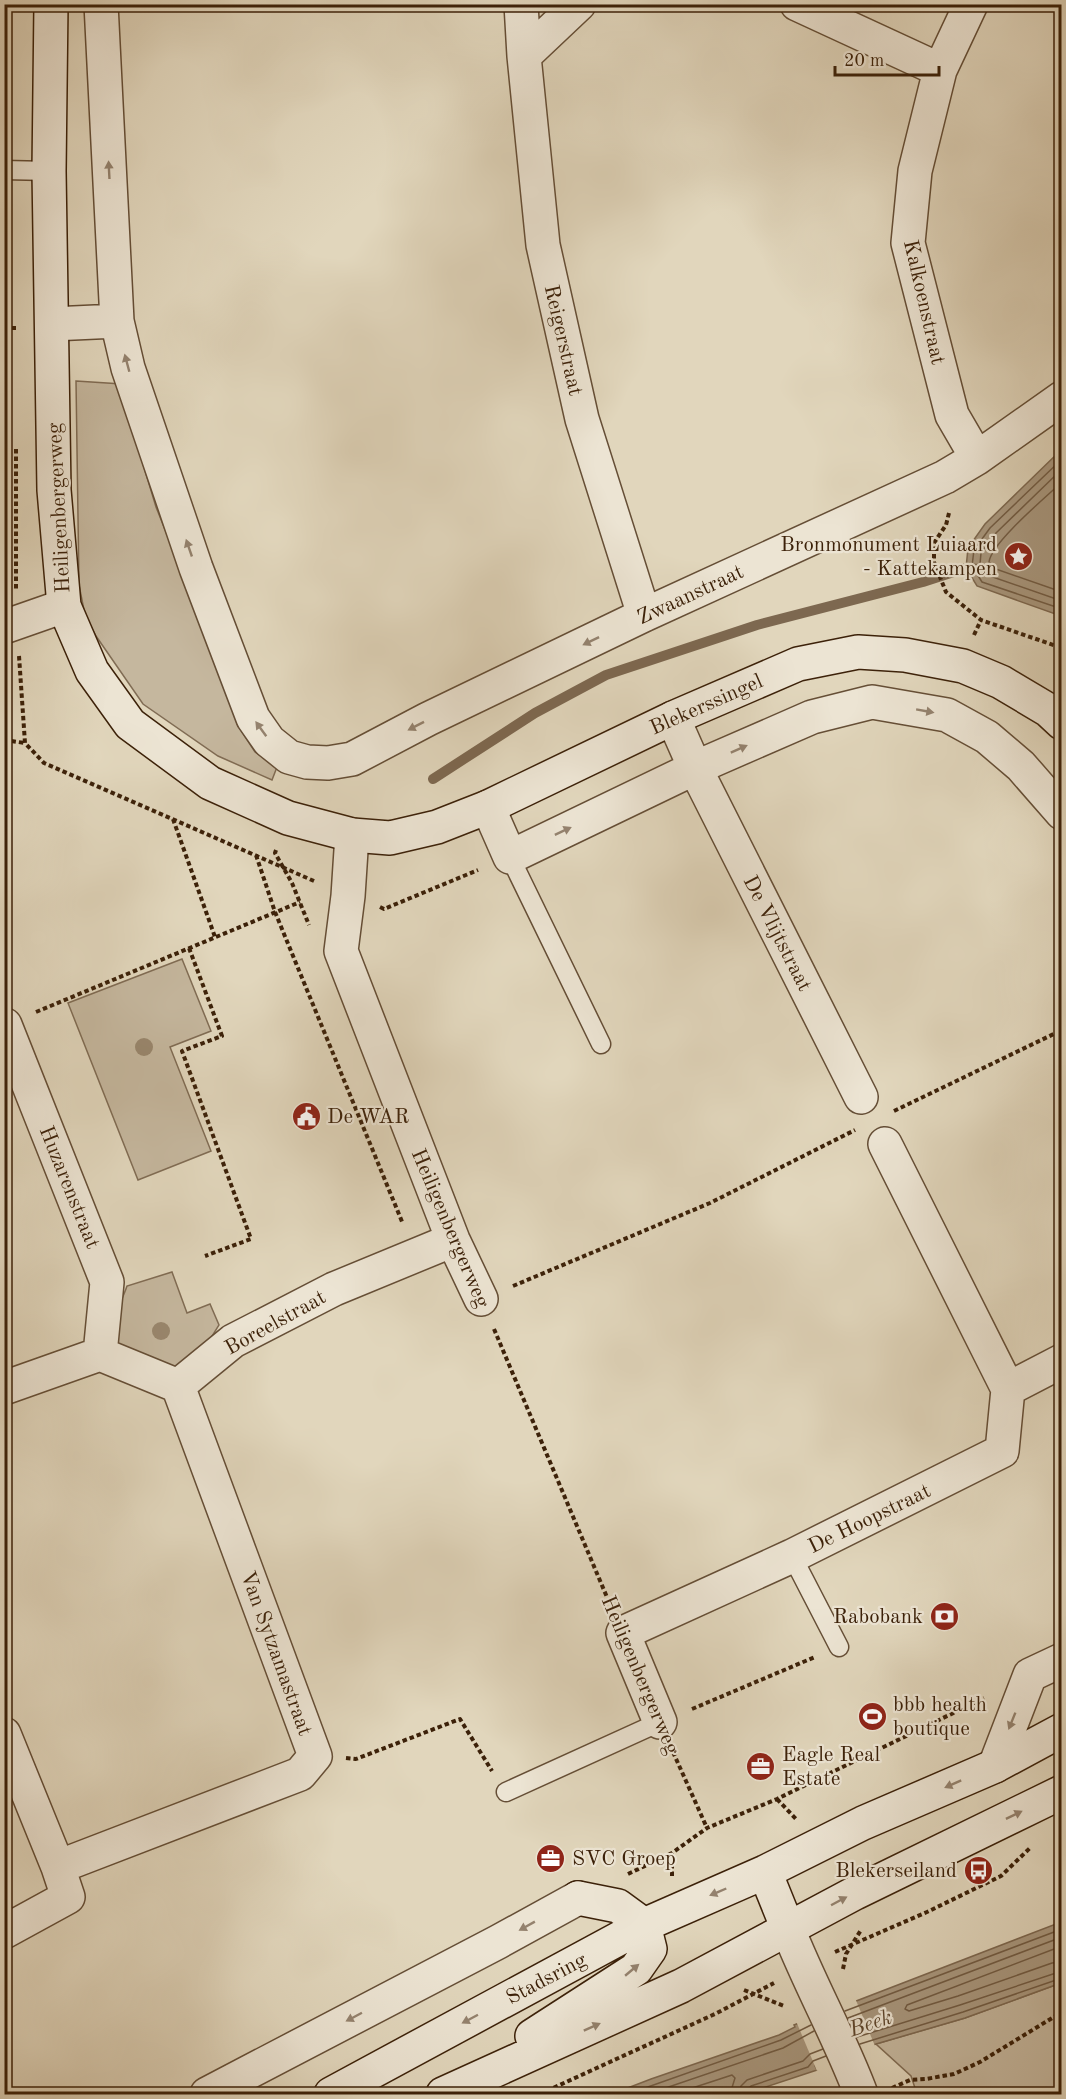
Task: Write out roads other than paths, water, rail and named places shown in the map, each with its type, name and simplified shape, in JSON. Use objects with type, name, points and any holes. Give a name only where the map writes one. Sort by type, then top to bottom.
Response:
[{"type":"street","name":"Heiligenbergerweg","points":[[51,4],[49,171],[54,490],[64,606],[92,671],[130,724],[210,783],[288,818],[352,835],[341,951],[453,1240],[481,1299]]},
{"type":"street","points":[[52,324],[117,321],[101,4]]},
{"type":"street","name":"Reigerstraat","points":[[521,4],[543,246],[582,419],[644,615]]},
{"type":"street","points":[[524,56],[579,4]]},
{"type":"street","points":[[797,4],[940,70]]},
{"type":"street","name":"Kalkoenstraat","points":[[972,4],[940,70],[915,171],[908,243],[952,415],[977,458]]},
{"type":"street","name":"Zwaanstraat","points":[[117,321],[128,368],[196,568],[253,718],[269,741],[289,757],[307,762],[328,763],[352,759],[428,719],[644,615],[945,477],[977,458],[1062,398]]},
{"type":"street","points":[[10,625],[64,606]]},
{"type":"street","name":"Blekerssingel","points":[[352,835],[390,838],[437,827],[488,807],[673,718],[798,664],[858,652],[905,655],[963,666],[1001,682],[1048,710],[1062,723]]},
{"type":"street","points":[[488,807],[510,856],[695,768],[812,717],[872,702],[947,715],[987,737],[1021,766],[1062,813]]},
{"type":"street","name":"De Vlijtstraat","points":[[673,718],[695,768],[1008,1389]]},
{"type":"street","name":"Huzarenstraat","points":[[5,1025],[107,1282],[100,1354]]},
{"type":"street","name":"Boreelstraat","points":[[178,1386],[233,1341],[334,1289],[453,1240]]},
{"type":"street","points":[[4,1388],[100,1354],[178,1386]]},
{"type":"street","points":[[1008,1389],[1062,1361]]},
{"type":"street","name":"Van Sytzamastraat","points":[[58,1867],[300,1774],[315,1756],[178,1386]]},
{"type":"street","name":"De Hoopstraat","points":[[622,1633],[792,1556],[1002,1451],[1008,1389]]},
{"type":"street","name":"Heiligenbergerweg","points":[[622,1633],[660,1722]]},
{"type":"street","points":[[994,1766],[1030,1675],[1062,1660]]},
{"type":"street","name":"Stadsring","points":[[331,2094],[644,1924],[765,1872],[863,1823],[994,1766],[1062,1730]]},
{"type":"street","points":[[4,1734],[68,1897],[4,1932]]},
{"type":"street","points":[[443,2094],[681,1986],[855,1893],[1062,1792]]},
{"type":"street","points":[[765,1872],[788,1929],[808,2008],[847,2058],[861,2094]]},
{"type":"street","points":[[207,2094],[578,1898],[618,1906],[644,1924],[650,1949],[636,1969],[443,2094]]},
{"type":"lane","points":[[4,170],[49,171]]},
{"type":"lane","points":[[510,856],[601,1044]]},
{"type":"lane","points":[[792,1556],[839,1647]]},
{"type":"lane","points":[[506,1792],[660,1722]]},
{"type":"water","points":[[1061,450],[1061,616],[977,586],[966,568],[968,548],[985,524]]},
{"type":"water","name":"Beek","points":[[1061,1922],[1061,1983],[965,2018],[876,2044],[815,2066],[817,2070],[745,2094],[612,2094],[779,2035],[795,2027],[794,2025]]},
{"type":"waterway","points":[[433,779],[535,713],[606,675],[757,625],[923,582],[966,568],[979,569]]},
{"type":"place","name":"Bronmonument Luiaard - Kattekampen","points":[[1018,556]]},
{"type":"place","name":"De WAR","points":[[306,1116]]},
{"type":"place","name":"Rabobank","points":[[944,1616]]},
{"type":"place","name":"bbb health boutique","points":[[872,1716]]},
{"type":"place","name":"Eagle Real Estate","points":[[761,1766]]},
{"type":"place","name":"SVC Groep","points":[[551,1858]]},
{"type":"place","name":"Blekerseiland","points":[[978,1870]]}]
